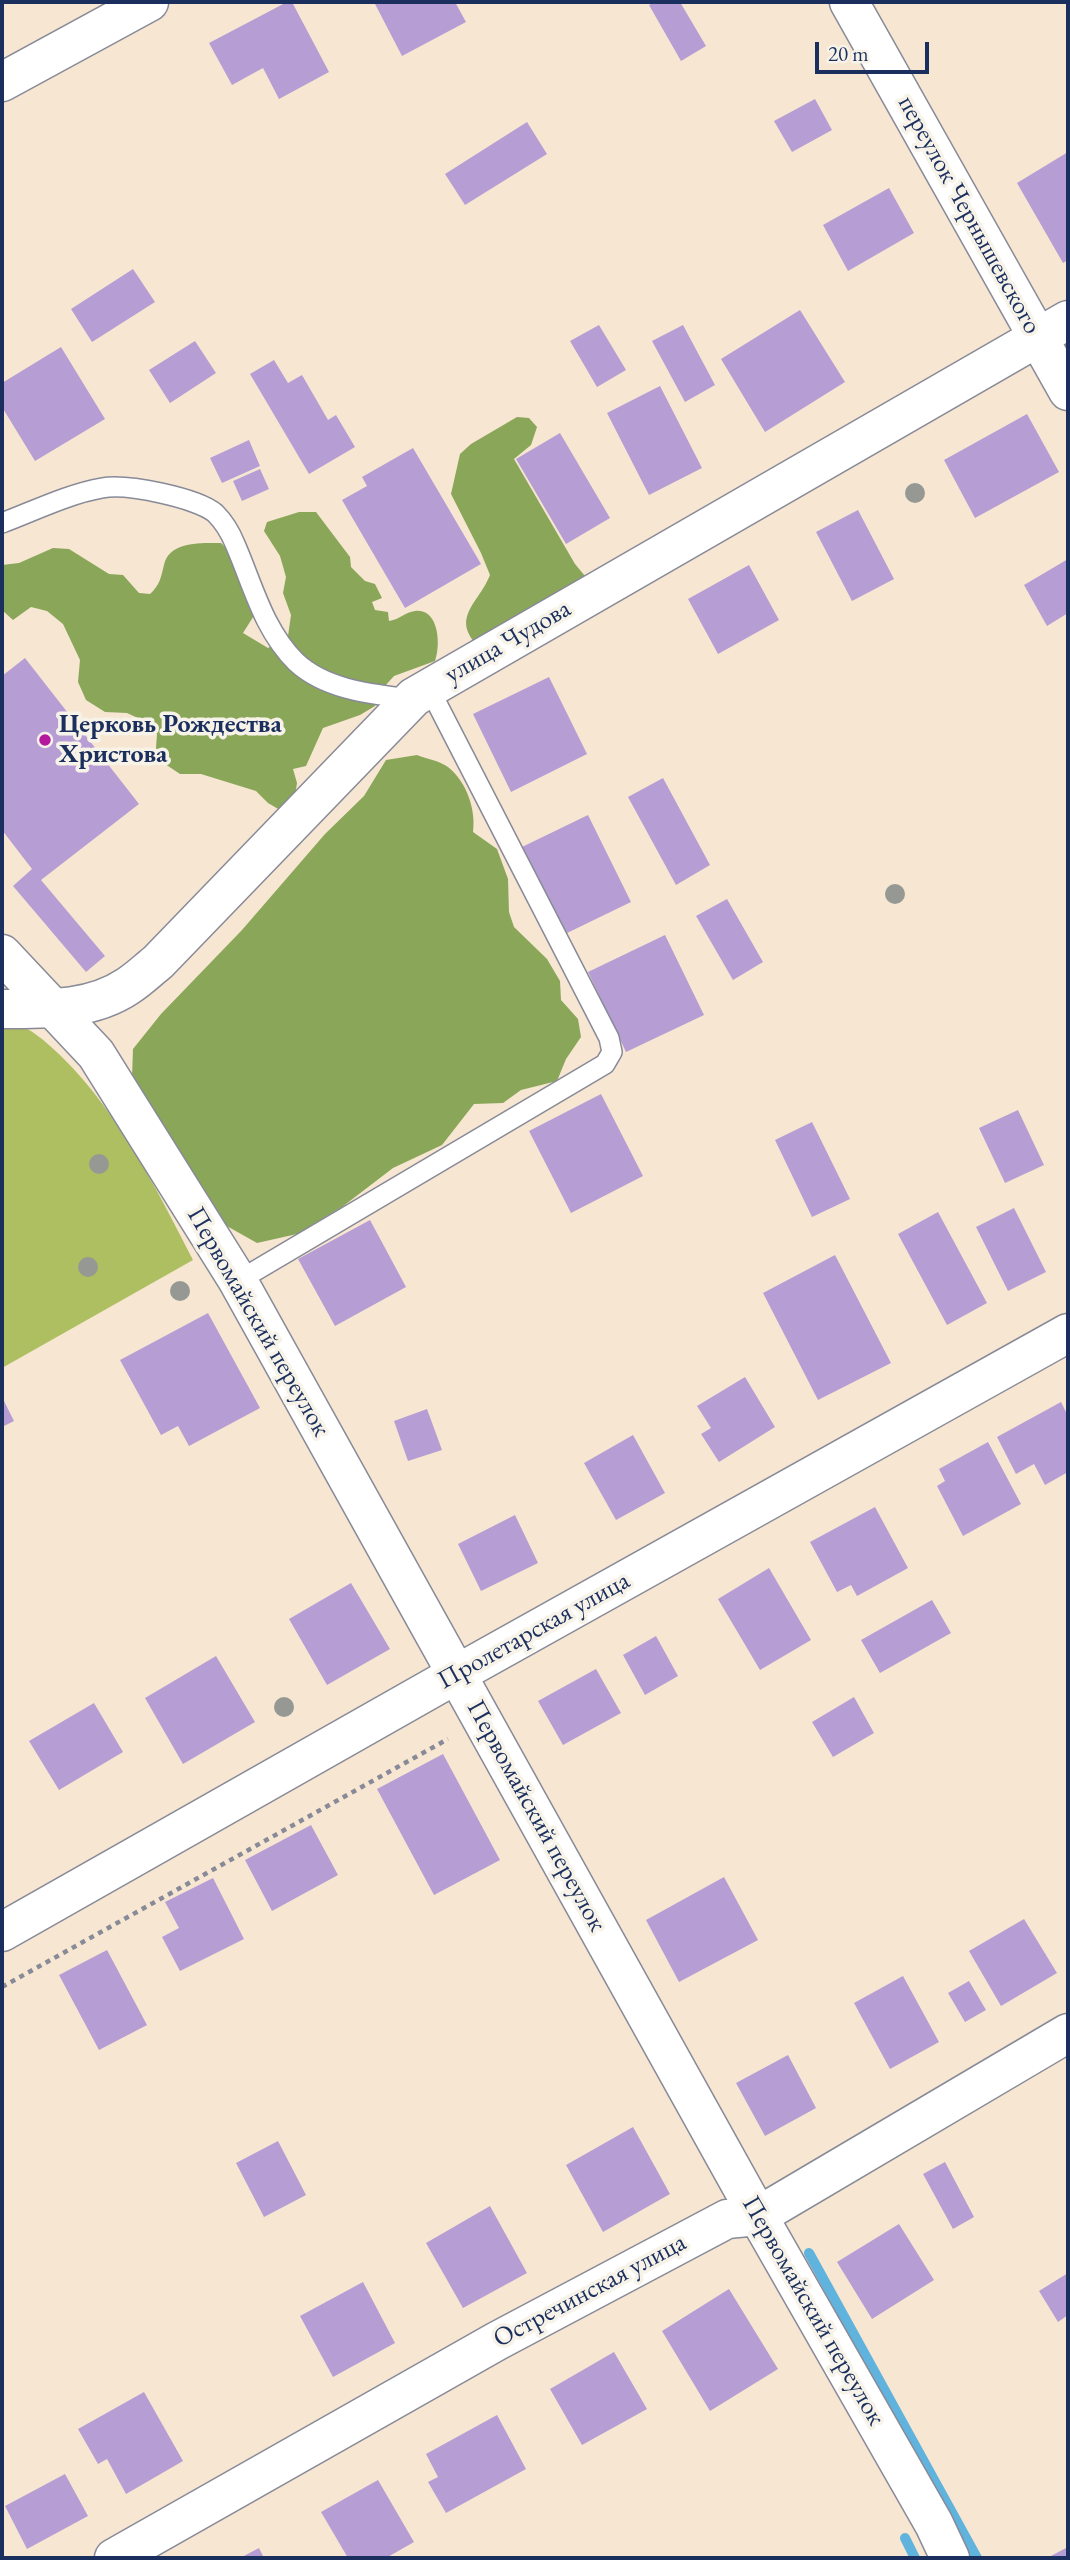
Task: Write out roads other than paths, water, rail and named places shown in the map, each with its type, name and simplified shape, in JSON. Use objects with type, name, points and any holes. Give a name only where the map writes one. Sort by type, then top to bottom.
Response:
[{"type":"street","points":[[2,82],[149,2]]},
{"type":"street","name":"переулок Чернышевского","points":[[849,2],[1053,328],[1068,391]]},
{"type":"street","name":"улица Чудова","points":[[2,1009],[55,1009],[93,1003],[128,987],[158,962],[420,694],[1053,328]]},
{"type":"street","name":"Первомайский переулок","points":[[2,954],[96,1054],[238,1281],[758,2216],[934,2524],[950,2558]]},
{"type":"street","name":"Пролетарская улица","points":[[2,1932],[457,1674],[1068,1334]]},
{"type":"street","name":"Остречинская улица","points":[[114,2558],[497,2341],[702,2231],[727,2219],[758,2216],[1068,2033]]},
{"type":"lane","points":[[2,523],[103,487],[125,486],[148,490],[185,500],[214,512],[234,542],[258,606],[280,642],[297,663],[324,680],[359,691],[420,694],[609,1038],[612,1052],[605,1064],[238,1281]]},
{"type":"waterway","points":[[809,2253],[977,2558]]},
{"type":"waterway","points":[[905,2538],[915,2558]]},
{"type":"place","name":"Церковь Рождества Христова","points":[[45,740]]}]
